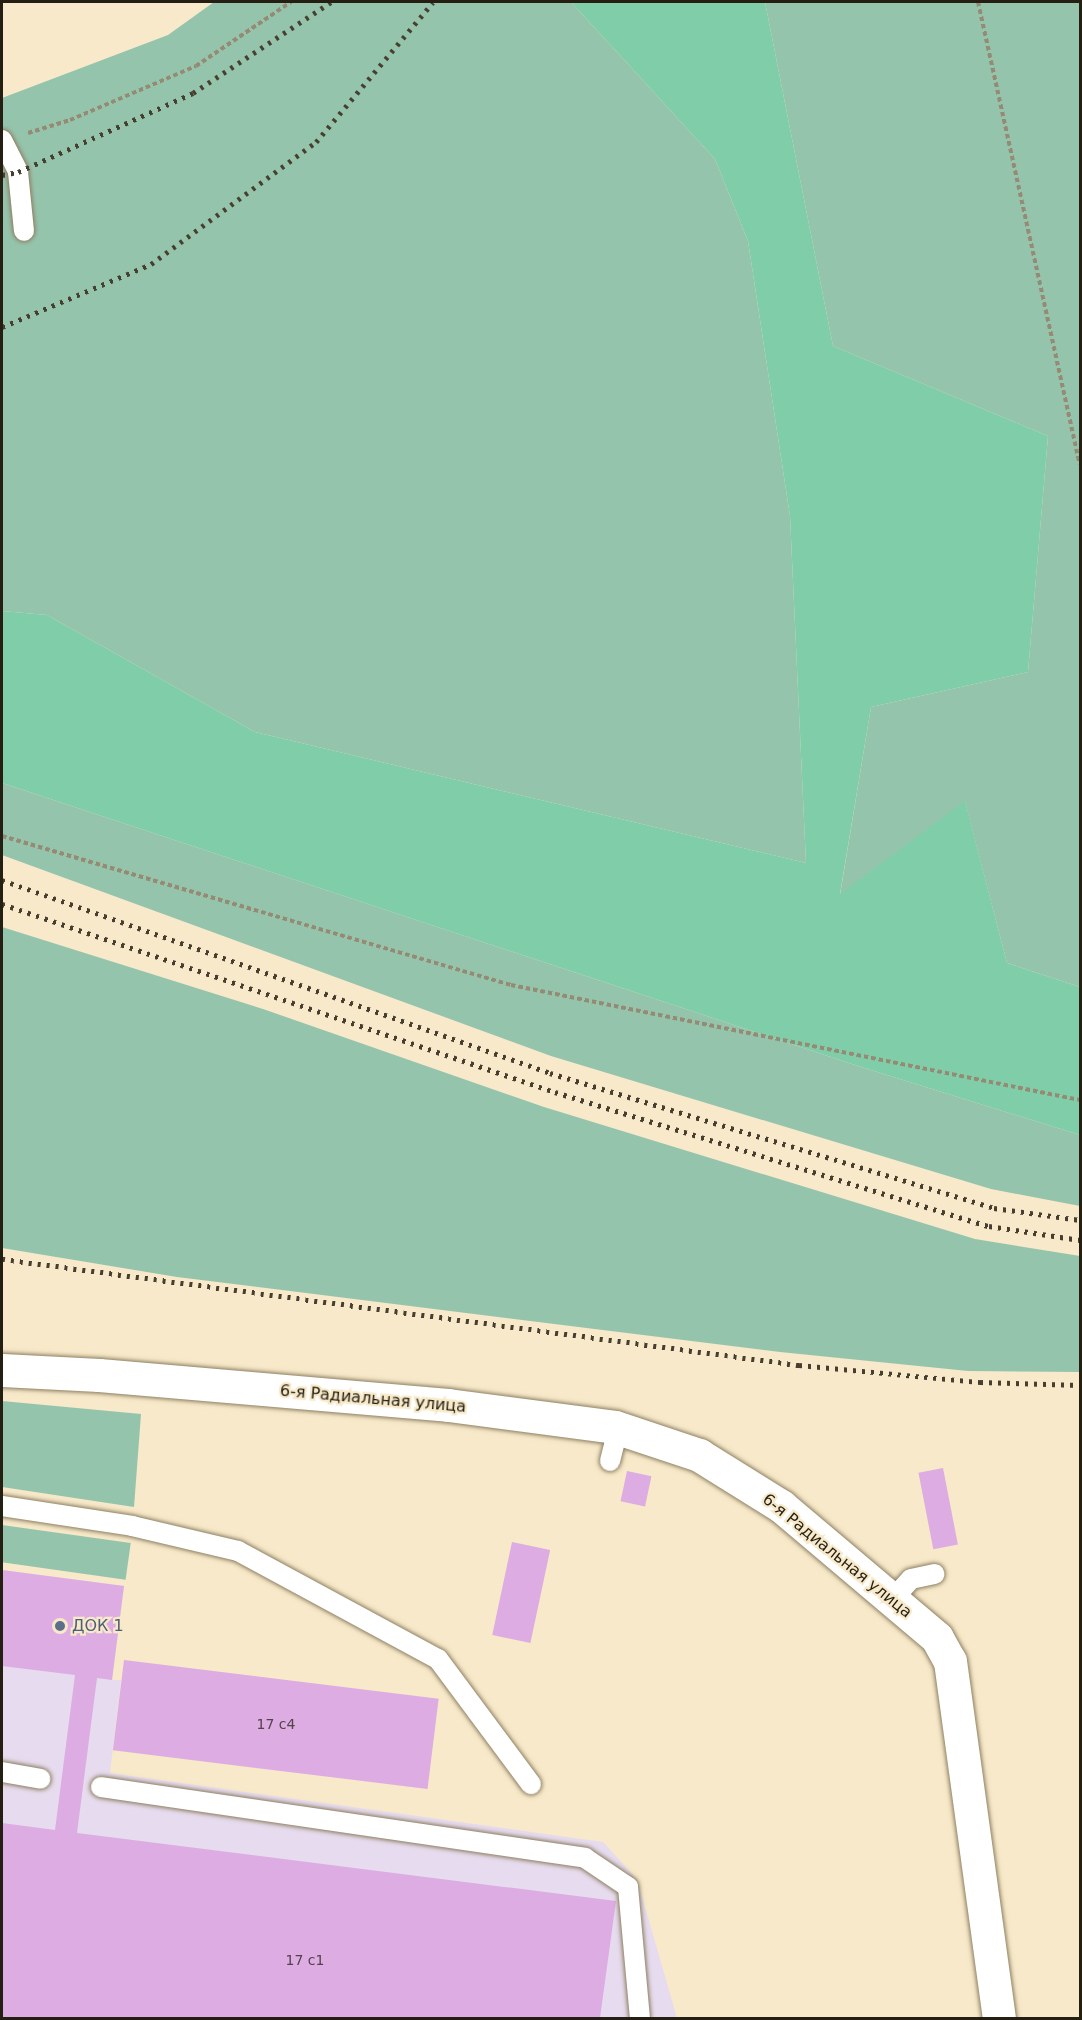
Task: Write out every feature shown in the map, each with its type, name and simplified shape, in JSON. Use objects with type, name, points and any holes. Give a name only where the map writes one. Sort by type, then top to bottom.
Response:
[{"type":"street","name":"6-я Радиальная улица","points":[[2,1370],[99,1375],[448,1406],[618,1428],[699,1455],[781,1506],[936,1638],[950,1661],[999,2019]]},
{"type":"lane","points":[[2,141],[18,172],[24,231]]},
{"type":"lane","points":[[610,1461],[618,1428]]},
{"type":"lane","points":[[2,1506],[132,1526],[238,1551],[438,1659],[531,1784]]},
{"type":"lane","points":[[892,1600],[911,1579],[934,1574]]},
{"type":"lane","points":[[2,1772],[40,1779]]},
{"type":"lane","points":[[101,1787],[585,1858],[628,1887],[640,2019]]},
{"type":"path","points":[[2,141],[70,120],[196,66],[291,2]]},
{"type":"path","points":[[978,2],[1080,464]]},
{"type":"path","points":[[2,836],[511,985],[1080,1100]]},
{"type":"shaded area","points":[[2,1570],[124,1586],[112,1680],[121,1680],[110,1773],[603,1842],[637,1879],[677,2018],[2,2018]]},
{"type":"green space","points":[[214,2],[571,2],[715,159],[748,241],[790,516],[806,863],[255,732],[47,615],[2,611],[2,98],[168,35]]},
{"type":"green space","points":[[571,2],[765,2],[833,346],[1048,436],[1028,672],[871,707],[840,894],[965,801],[1007,963],[1080,987],[1080,1135],[858,1066],[2,783],[2,611],[47,615],[255,732],[806,863],[790,516],[748,241],[715,159]]},
{"type":"green space","points":[[765,2],[1080,2],[1080,987],[1007,963],[965,802],[840,895],[871,707],[1028,672],[1048,436],[833,346]]},
{"type":"green space","points":[[2,783],[858,1066],[1080,1135],[1080,1206],[991,1189],[551,1056],[2,855]]},
{"type":"green space","points":[[2,927],[263,1009],[544,1107],[975,1239],[1080,1256],[1080,1372],[968,1371],[780,1352],[177,1277],[2,1248]]},
{"type":"green space","points":[[2,1401],[141,1414],[134,1507],[2,1487]]},
{"type":"green space","points":[[2,1525],[131,1543],[126,1580],[2,1562]]},
{"type":"building","points":[[943,1468],[958,1545],[933,1549],[918,1473]]},
{"type":"building","points":[[627,1471],[651,1476],[645,1507],[621,1501]]},
{"type":"building","points":[[512,1542],[550,1550],[530,1643],[492,1635]]},
{"type":"building","points":[[2,1570],[124,1586],[112,1680],[97,1678],[77,1833],[616,1901],[600,2018],[2,2018],[2,1823],[55,1830],[75,1675],[2,1666]]},
{"type":"building","points":[[124,1660],[439,1699],[428,1789],[113,1750]]},
{"type":"railway","points":[[2,175],[18,172],[193,93],[331,2]]},
{"type":"railway","points":[[2,327],[151,264],[316,142],[433,2]]},
{"type":"railway","points":[[2,880],[550,1073],[994,1208],[1080,1220]]},
{"type":"railway","points":[[2,904],[555,1092],[989,1226],[1080,1240]]},
{"type":"railway","points":[[2,1259],[799,1365],[980,1382],[1080,1385]]},
{"type":"place","name":"ДОК 1","points":[[60,1626]]}]
